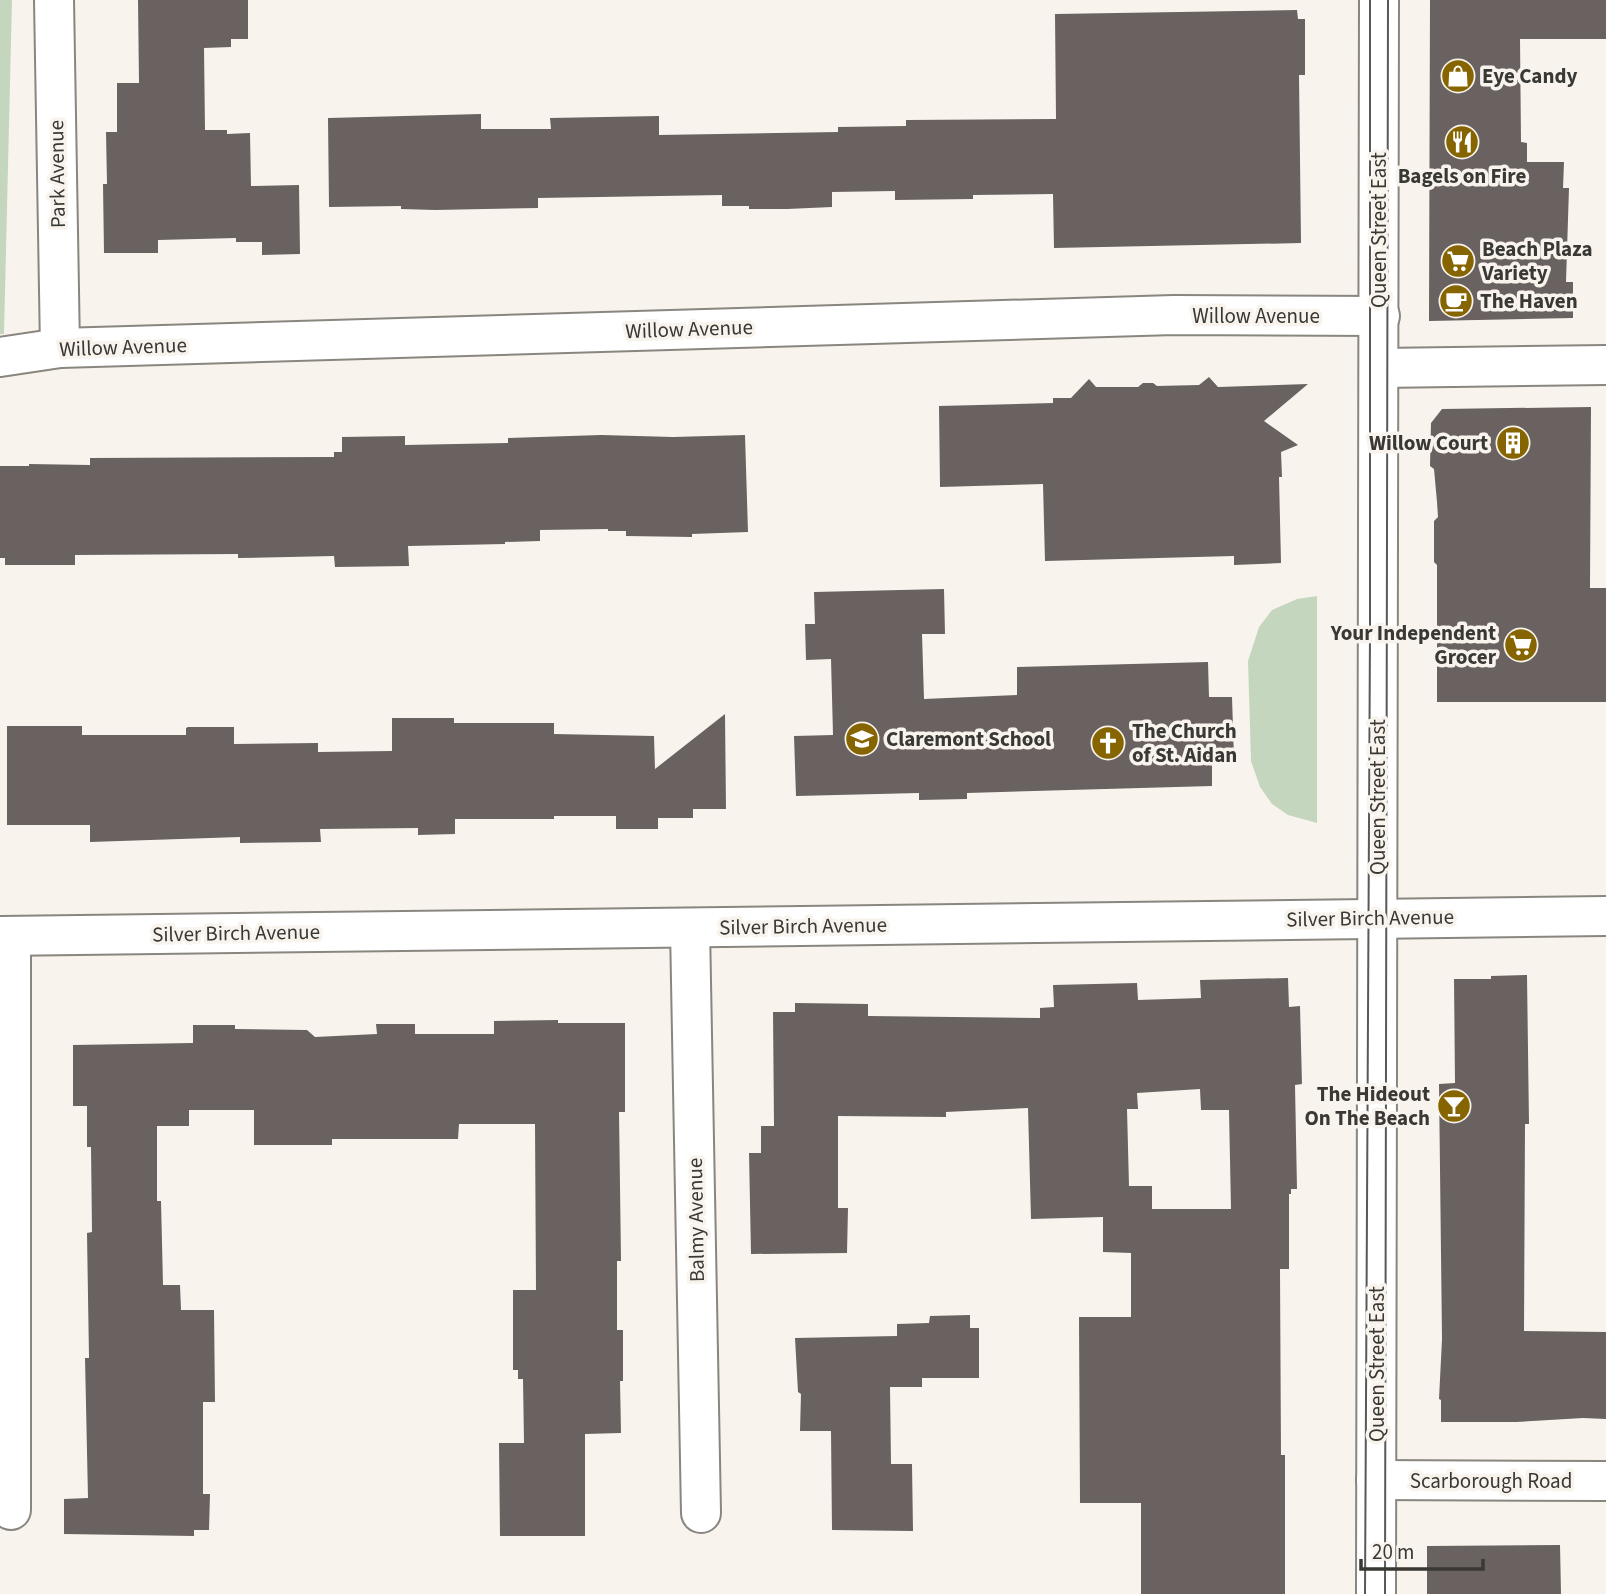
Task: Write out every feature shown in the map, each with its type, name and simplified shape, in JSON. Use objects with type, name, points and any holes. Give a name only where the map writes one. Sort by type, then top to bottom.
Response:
[{"type":"street","name":"Park Avenue","points":[[54,0],[60,348]]},
{"type":"street","name":"Queen Street East","points":[[1376,1594],[1379,0]]},
{"type":"street","name":"Willow Avenue","points":[[0,358],[60,348],[1174,315],[1380,316]]},
{"type":"street","points":[[1380,368],[1606,365]]},
{"type":"street","name":"Silver Birch Avenue","points":[[6,936],[1606,916]]},
{"type":"street","name":"Balmy Avenue","points":[[690,928],[701,1513]]},
{"type":"street","points":[[6,936],[11,1510]]},
{"type":"street","name":"Scarborough Road","points":[[1376,1480],[1606,1481]]},
{"type":"green space","points":[[0,0],[12,0],[4,334],[0,334]]},
{"type":"green space","points":[[1317,596],[1317,823],[1288,815],[1272,804],[1260,787],[1251,761],[1248,661],[1259,627],[1272,610],[1297,599]]},
{"type":"building","points":[[138,0],[248,0],[248,39],[231,39],[231,47],[204,48],[205,130],[227,130],[227,134],[250,133],[251,186],[299,185],[300,254],[262,255],[262,242],[236,242],[236,238],[158,240],[158,253],[104,253],[103,184],[107,184],[106,132],[117,132],[117,83],[139,83]]},
{"type":"building","points":[[1430,0],[1606,0],[1606,39],[1520,39],[1521,142],[1527,143],[1527,162],[1564,162],[1563,188],[1569,188],[1566,282],[1573,282],[1573,318],[1429,321]]},
{"type":"building","points":[[1297,10],[1298,19],[1305,19],[1305,75],[1299,75],[1301,243],[1054,248],[1053,194],[895,200],[895,191],[832,192],[832,207],[787,209],[722,206],[722,195],[538,198],[538,208],[435,210],[401,209],[401,206],[329,207],[328,118],[481,114],[481,129],[551,129],[550,118],[659,116],[659,135],[838,132],[838,127],[906,126],[906,120],[1056,119],[1055,14]]},
{"type":"building","points":[[1209,377],[1218,387],[1308,384],[1264,421],[1298,445],[1281,452],[1281,563],[1234,565],[1234,556],[1045,561],[1043,484],[940,487],[939,406],[1053,403],[1053,398],[1071,398],[1089,379],[1096,387],[1138,387],[1143,383],[1157,386],[1199,385]]},
{"type":"building","points":[[1591,407],[1590,588],[1606,588],[1606,702],[1437,702],[1437,565],[1434,562],[1434,521],[1438,517],[1434,469],[1430,466],[1431,423],[1442,409]]},
{"type":"building","points":[[745,435],[748,532],[692,534],[692,537],[626,536],[626,531],[608,529],[540,530],[540,541],[408,546],[409,566],[335,567],[334,556],[238,558],[238,554],[75,555],[75,565],[5,565],[5,558],[0,558],[0,466],[90,465],[90,458],[334,457],[334,452],[342,452],[342,437],[405,436],[405,445],[508,443],[508,438]]},
{"type":"building","points":[[944,589],[945,634],[922,634],[924,699],[1017,695],[1017,667],[1208,662],[1209,697],[1232,697],[1234,758],[1212,759],[1212,786],[967,793],[967,799],[919,800],[919,793],[796,796],[794,736],[833,735],[831,659],[806,660],[805,624],[815,624],[814,592]]},
{"type":"building","points":[[725,714],[726,809],[693,809],[693,818],[658,818],[658,829],[616,829],[616,816],[455,819],[455,834],[418,835],[418,828],[320,829],[321,842],[240,843],[240,837],[90,842],[90,825],[7,825],[7,726],[82,726],[82,735],[186,735],[188,727],[234,727],[234,744],[318,743],[318,752],[392,751],[392,718],[454,718],[454,723],[554,723],[554,734],[654,736],[655,769]]},
{"type":"building","points":[[1527,975],[1529,1124],[1525,1124],[1524,1331],[1606,1332],[1606,1419],[1441,1422],[1439,1084],[1455,1083],[1454,979]]},
{"type":"building","points":[[1288,978],[1289,1007],[1300,1006],[1302,1084],[1295,1085],[1297,1189],[1291,1189],[1289,1194],[1289,1269],[1280,1269],[1281,1455],[1285,1455],[1285,1594],[1141,1594],[1141,1503],[1080,1503],[1079,1317],[1131,1317],[1131,1253],[1103,1252],[1103,1217],[1031,1219],[1028,1108],[946,1112],[946,1117],[838,1116],[838,1208],[848,1208],[847,1253],[751,1254],[749,1153],[761,1153],[761,1126],[774,1126],[773,1012],[795,1012],[795,1003],[868,1004],[868,1016],[1040,1018],[1040,1008],[1054,1007],[1053,985],[1137,983],[1138,1000],[1201,998],[1200,980]],"holes":[[[1200,1089],[1201,1110],[1229,1110],[1231,1209],[1152,1209],[1152,1186],[1129,1186],[1127,1109],[1138,1109],[1137,1093]]]},
{"type":"building","points":[[558,1020],[558,1023],[625,1023],[625,1112],[619,1112],[621,1261],[617,1261],[617,1330],[623,1330],[621,1433],[585,1434],[585,1536],[500,1536],[499,1443],[524,1443],[523,1379],[518,1379],[518,1370],[513,1370],[513,1290],[536,1290],[535,1124],[459,1124],[458,1139],[332,1139],[332,1145],[254,1145],[254,1110],[189,1110],[189,1126],[157,1126],[157,1201],[161,1201],[163,1285],[180,1285],[181,1310],[214,1310],[215,1402],[203,1402],[203,1494],[210,1494],[209,1530],[194,1530],[194,1536],[64,1534],[64,1499],[88,1498],[85,1358],[89,1358],[87,1233],[92,1232],[91,1147],[87,1147],[87,1106],[73,1106],[73,1045],[193,1043],[193,1025],[235,1025],[235,1029],[307,1030],[315,1037],[377,1034],[376,1024],[415,1024],[415,1034],[494,1034],[494,1021]]},
{"type":"building","points":[[970,1315],[970,1328],[979,1328],[979,1378],[922,1378],[922,1387],[890,1387],[891,1464],[912,1464],[913,1531],[832,1530],[831,1431],[800,1431],[801,1394],[798,1392],[795,1338],[897,1336],[897,1324],[929,1323],[930,1316]]},
{"type":"building","points":[[1560,1545],[1561,1594],[1427,1594],[1427,1546]]},
{"type":"tram line","points":[[1365,1594],[1370,0]]},
{"type":"tram line","points":[[1385,1594],[1388,0]]},
{"type":"place","name":"Eye Candy","points":[[1458,76]]},
{"type":"place","name":"Bagels on Fire","points":[[1462,142]]},
{"type":"place","name":"Beach Plaza Variety","points":[[1458,261]]},
{"type":"place","name":"The Haven","points":[[1456,301]]},
{"type":"place","name":"Willow Court","points":[[1513,443]]},
{"type":"place","name":"Your Independent Grocer","points":[[1521,645]]},
{"type":"place","name":"Claremont School","points":[[862,739]]},
{"type":"place","name":"The Church of St. Aidan","points":[[1108,743]]},
{"type":"place","name":"The Hideout On The Beach","points":[[1454,1106]]}]
